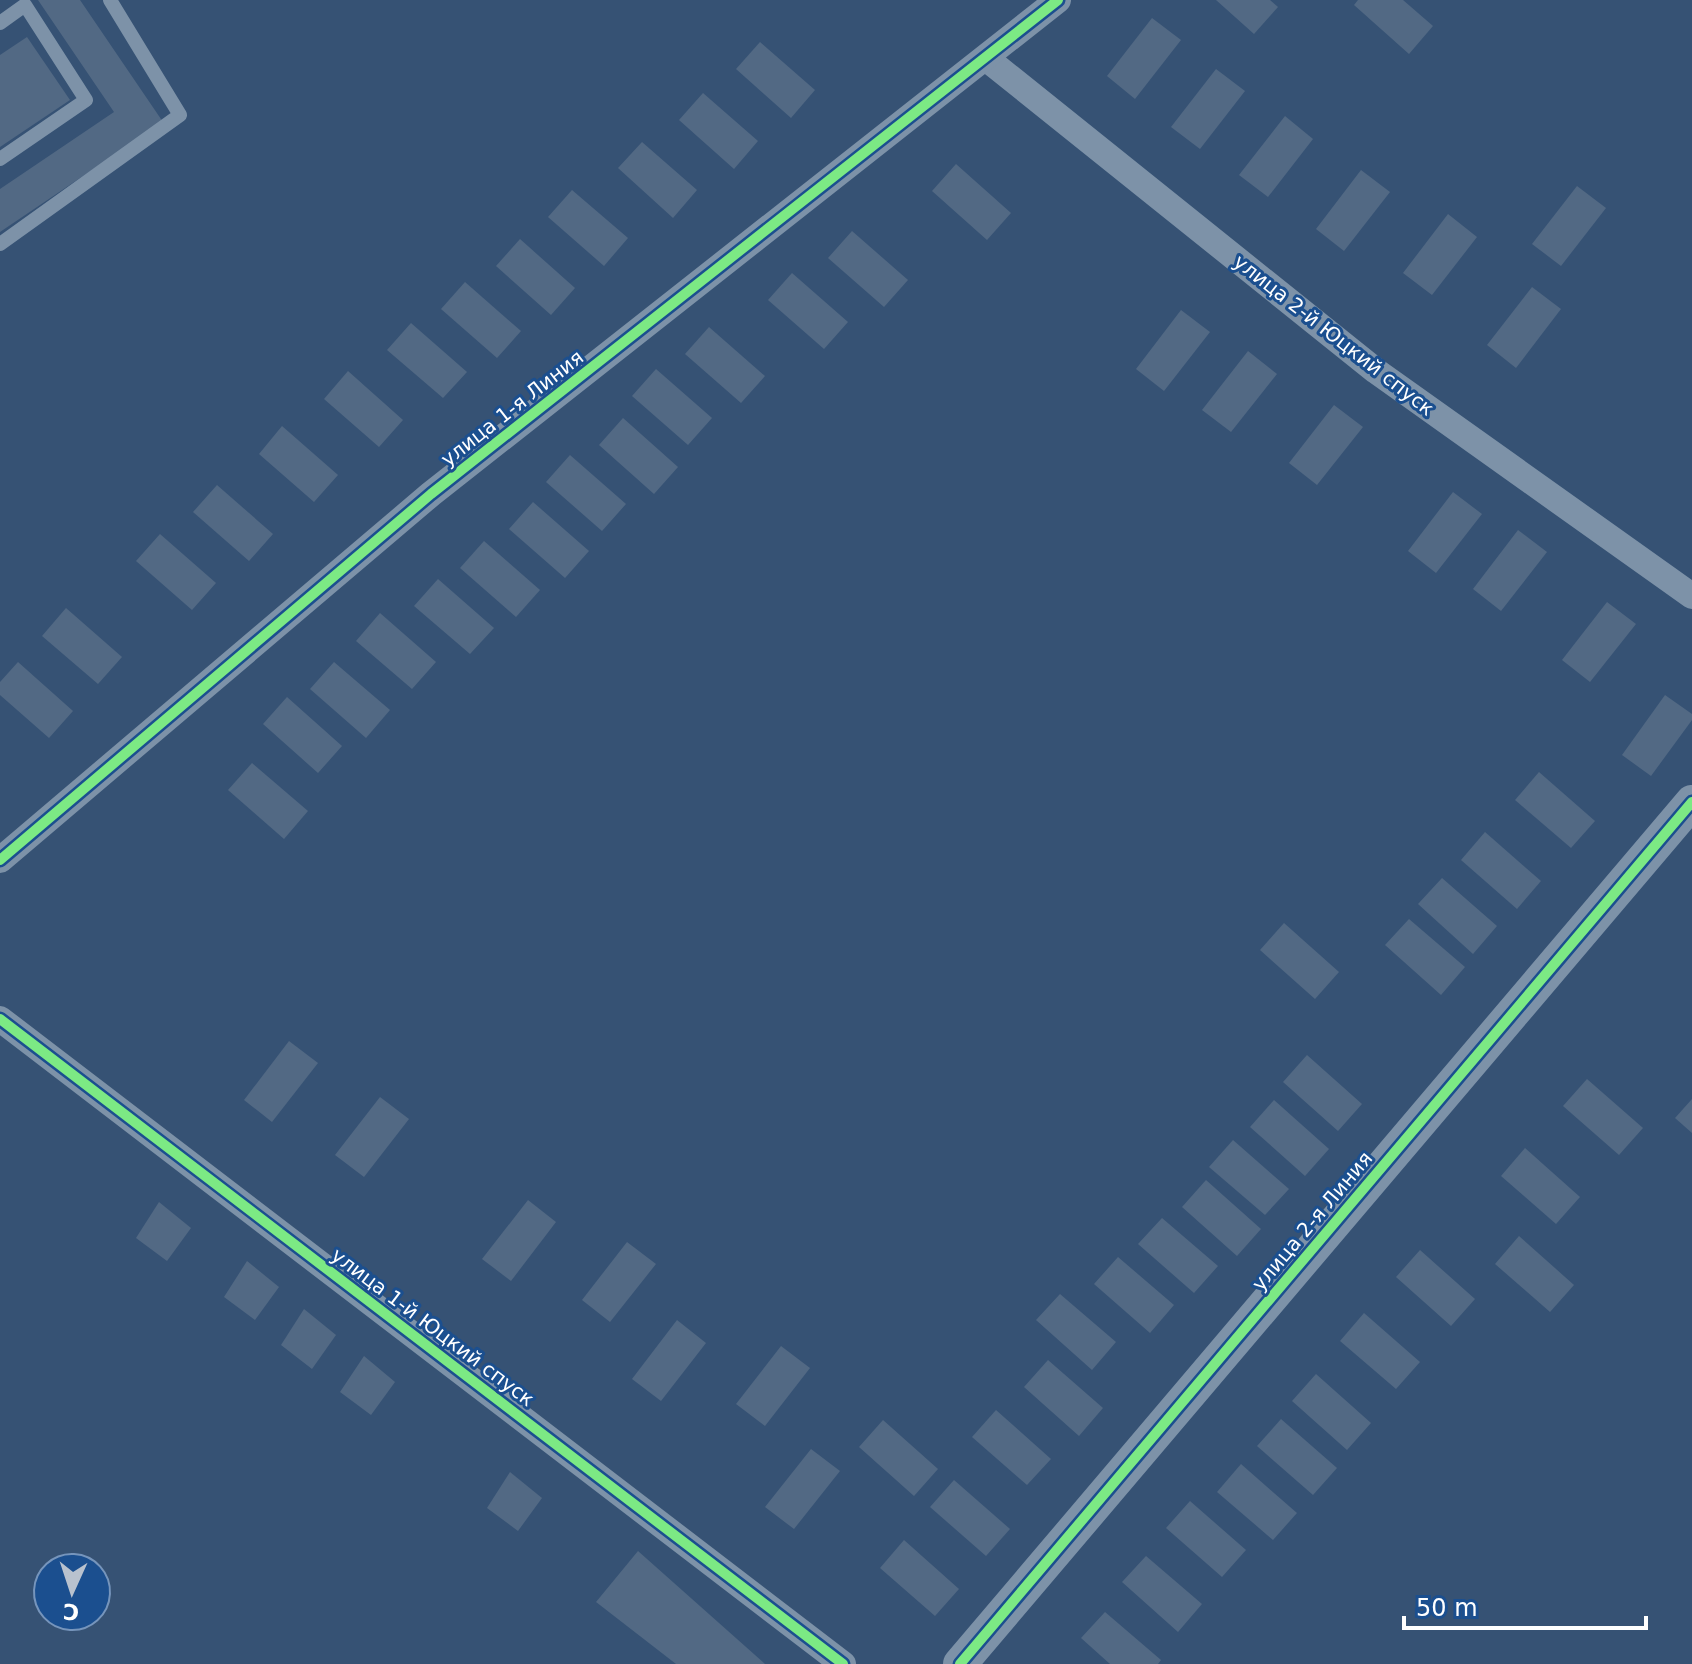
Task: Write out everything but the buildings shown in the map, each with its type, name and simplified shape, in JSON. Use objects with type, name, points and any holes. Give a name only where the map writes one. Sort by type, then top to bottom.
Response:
[{"type":"street","name":"улица 1-я Линия","points":[[0,860],[431,494],[987,59],[1058,0]]},
{"type":"street","name":"улица 2-й Юцкий спуск","points":[[987,59],[1376,371],[1692,596]]},
{"type":"street","name":"улица 2-я Линия","points":[[960,1664],[1692,802]]},
{"type":"street","name":"улица 1-й Юцкий спуск","points":[[0,1019],[843,1664]]},
{"type":"lane","points":[[0,244],[180,115],[110,0]]},
{"type":"lane","points":[[0,23],[25,5],[86,100],[0,159]]},
{"type":"cycle path","points":[[0,860],[431,494],[1058,0]]},
{"type":"cycle path","points":[[960,1664],[1692,802]]},
{"type":"cycle path","points":[[0,1019],[843,1664]]}]
